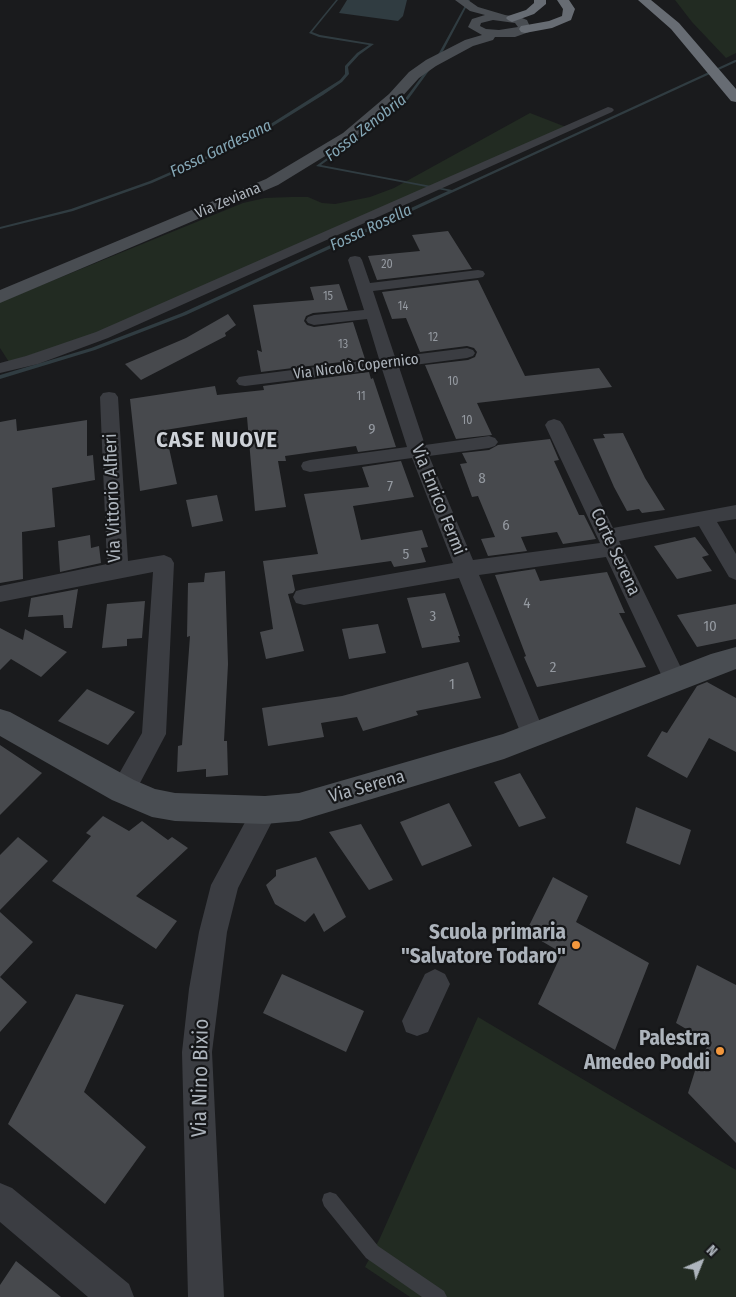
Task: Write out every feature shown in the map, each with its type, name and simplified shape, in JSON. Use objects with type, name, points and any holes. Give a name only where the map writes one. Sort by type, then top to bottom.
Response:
[{"type":"highway","points":[[508,18],[530,12],[540,4],[540,0]]},
{"type":"highway","points":[[524,29],[552,24],[567,18],[569,9],[563,0]]},
{"type":"highway","points":[[662,0],[718,70],[736,98]]},
{"type":"highway","points":[[639,3],[701,57],[736,83]]},
{"type":"highway","points":[[674,9],[687,29]]},
{"type":"street","points":[[464,3],[482,12],[523,23],[524,29]]},
{"type":"street","points":[[464,3],[479,14],[482,19]]},
{"type":"street","points":[[508,18],[482,19],[476,21],[474,27],[489,33],[508,34],[524,29]]},
{"type":"street","points":[[470,43],[517,34],[524,29]]},
{"type":"street","points":[[470,43],[489,37],[489,33]]},
{"type":"street","name":"Via Zeviana","points":[[0,297],[272,182],[348,136],[394,97],[414,75],[434,61],[470,43]]},
{"type":"street","points":[[0,368],[32,360],[102,335],[608,110]]},
{"type":"street","name":"Via Enrico Fermi","points":[[355,260],[418,451],[533,734]]},
{"type":"street","points":[[364,288],[478,274]]},
{"type":"street","points":[[314,320],[373,314]]},
{"type":"street","name":"Via Nicolò Copernico","points":[[245,381],[467,353]]},
{"type":"street","name":"Via Vittorio Alfieri","points":[[0,594],[118,570],[109,398]]},
{"type":"street","name":"Corte Serena","points":[[554,425],[675,680]]},
{"type":"street","points":[[310,466],[489,442]]},
{"type":"street","points":[[304,597],[610,542],[704,518],[736,512]]},
{"type":"street","points":[[704,518],[736,572]]},
{"type":"street","points":[[118,570],[164,563],[154,734],[123,790]]},
{"type":"street","name":"Via Serena","points":[[0,721],[123,790],[152,803],[175,807],[265,810],[299,807],[445,764],[533,734],[721,662],[736,658]]},
{"type":"street","name":"Via Nino Bixio","points":[[206,1297],[197,1052],[204,989],[213,932],[225,885],[265,810]]},
{"type":"street","points":[[417,1021],[435,984]]},
{"type":"street","points":[[0,1200],[116,1297]]},
{"type":"lane","points":[[330,1200],[372,1252],[438,1297]]},
{"type":"shaded area","points":[[347,0],[407,0],[403,16],[398,21],[339,13]]},
{"type":"shaded area","points":[[675,0],[736,0],[736,53],[726,58],[692,22]]},
{"type":"shaded area","points":[[530,113],[566,127],[93,335],[9,362],[0,348],[0,302],[243,203],[265,198],[308,197],[322,203],[335,204],[370,197],[394,188]]},
{"type":"shaded area","points":[[478,1017],[736,1170],[736,1297],[410,1297],[365,1267],[380,1238]]},
{"type":"building","points":[[448,231],[472,269],[377,280],[368,256],[420,251],[412,235]]},
{"type":"building","points":[[478,280],[525,376],[599,368],[612,387],[477,403],[492,435],[456,439],[425,365],[468,360],[475,357],[477,352],[474,348],[467,346],[420,352],[406,318],[392,319],[382,292]]},
{"type":"building","points":[[339,284],[348,310],[313,313],[306,316],[304,321],[307,325],[314,327],[353,322],[365,359],[261,372],[257,350],[262,352],[253,305],[314,300],[310,287]]},
{"type":"building","points":[[228,314],[236,325],[225,333],[226,336],[141,380],[125,364],[186,338]]},
{"type":"building","points":[[369,372],[371,379],[373,378],[396,447],[358,452],[356,446],[285,456],[286,461],[278,461],[286,507],[255,511],[247,417],[165,430],[177,484],[140,491],[130,399],[215,386],[217,395],[264,390],[263,386]]},
{"type":"building","points":[[16,419],[17,431],[87,420],[87,456],[93,455],[95,480],[52,488],[55,527],[22,532],[23,579],[0,583],[0,422]]},
{"type":"building","points":[[623,433],[645,478],[665,510],[642,513],[639,509],[627,511],[614,487],[593,439],[605,438],[603,434]]},
{"type":"building","points":[[550,439],[559,460],[554,461],[579,515],[584,515],[596,539],[563,544],[557,532],[521,537],[527,551],[488,556],[481,539],[495,537],[478,496],[472,497],[460,464],[467,463],[462,453],[489,450],[498,445]]},
{"type":"building","points":[[401,461],[414,497],[353,506],[361,540],[422,530],[428,547],[421,548],[426,562],[394,567],[391,561],[292,575],[295,590],[293,593],[288,594],[304,651],[266,659],[260,632],[273,629],[263,561],[318,554],[304,494],[369,487],[362,467]]},
{"type":"building","points":[[217,495],[223,521],[192,527],[186,500]]},
{"type":"building","points":[[90,535],[91,548],[99,546],[101,563],[60,572],[58,541]]},
{"type":"building","points":[[695,537],[709,555],[702,557],[712,571],[677,579],[654,546]]},
{"type":"building","points":[[535,569],[540,581],[607,572],[625,613],[619,613],[646,667],[537,687],[524,657],[526,656],[495,575]]},
{"type":"building","points":[[225,571],[228,664],[224,741],[227,741],[228,775],[206,777],[206,769],[177,772],[178,746],[182,745],[190,636],[187,637],[188,583],[204,582],[205,573]]},
{"type":"building","points":[[78,589],[72,628],[64,628],[63,615],[28,617],[31,598]]},
{"type":"building","points":[[445,593],[460,636],[458,636],[460,642],[422,648],[407,598]]},
{"type":"building","points":[[145,601],[142,638],[127,639],[127,646],[102,648],[107,604]]},
{"type":"building","points":[[736,604],[736,639],[697,647],[677,615]]},
{"type":"building","points":[[378,624],[386,653],[349,659],[342,629]]},
{"type":"building","points":[[0,628],[23,640],[25,629],[67,652],[41,677],[11,659],[0,670]]},
{"type":"building","points":[[468,662],[481,698],[416,711],[418,715],[363,731],[357,717],[321,723],[324,737],[268,746],[262,708],[342,696]]},
{"type":"building","points":[[707,682],[736,698],[736,752],[709,738],[687,778],[647,756],[662,731],[667,733],[697,686]]},
{"type":"building","points":[[87,689],[135,712],[108,745],[58,721]]},
{"type":"building","points":[[0,745],[42,773],[0,815]]},
{"type":"building","points":[[520,773],[546,818],[519,827],[494,782]]},
{"type":"building","points":[[449,803],[472,846],[422,866],[400,822]]},
{"type":"building","points":[[636,807],[691,830],[680,865],[626,843]]},
{"type":"building","points":[[103,816],[129,831],[142,821],[168,840],[172,837],[188,848],[136,896],[177,921],[156,949],[52,881],[91,836],[86,833]]},
{"type":"building","points":[[361,824],[393,880],[369,890],[329,832]]},
{"type":"building","points":[[18,837],[48,861],[0,910],[0,855]]},
{"type":"building","points":[[316,857],[346,917],[324,932],[314,913],[305,922],[275,904],[266,885],[276,876],[276,870]]},
{"type":"building","points":[[553,877],[588,896],[576,922],[649,963],[615,1050],[538,1004],[562,953],[526,932]]},
{"type":"building","points":[[0,912],[33,942],[0,977]]},
{"type":"building","name":"Palestra Amedeo Poddi","points":[[697,965],[736,985],[736,1143],[688,1093],[699,1058],[710,1043],[676,1023]]},
{"type":"building","points":[[282,974],[364,1011],[346,1052],[263,1013]]},
{"type":"building","points":[[0,977],[27,1002],[0,1032]]},
{"type":"building","points":[[76,994],[124,1005],[84,1092],[146,1147],[105,1204],[8,1124]]},
{"type":"building","points":[[16,1261],[61,1297],[0,1297],[0,1285]]},
{"type":"waterway","name":"Fossa Gardesana","points":[[0,228],[72,210],[151,182],[251,138],[322,94],[341,81],[347,74],[346,67],[358,54],[372,44],[319,36],[310,32],[337,0]]},
{"type":"waterway","name":"Fossa Zenobria","points":[[453,191],[318,166],[403,104],[440,53],[469,0]]},
{"type":"waterway","name":"Fossa Rosella","points":[[453,191],[736,61]]},
{"type":"waterway","name":"Fossa Rosella","points":[[0,377],[93,349],[184,314],[453,191]]},
{"type":"place","name":"Scuola primaria \"Salvatore Todaro\"","points":[[576,945]]},
{"type":"place","name":"Palestra Amedeo Poddi","points":[[720,1051]]},
{"type":"district","name":"CASE NUOVE","points":[[217,441]]}]
